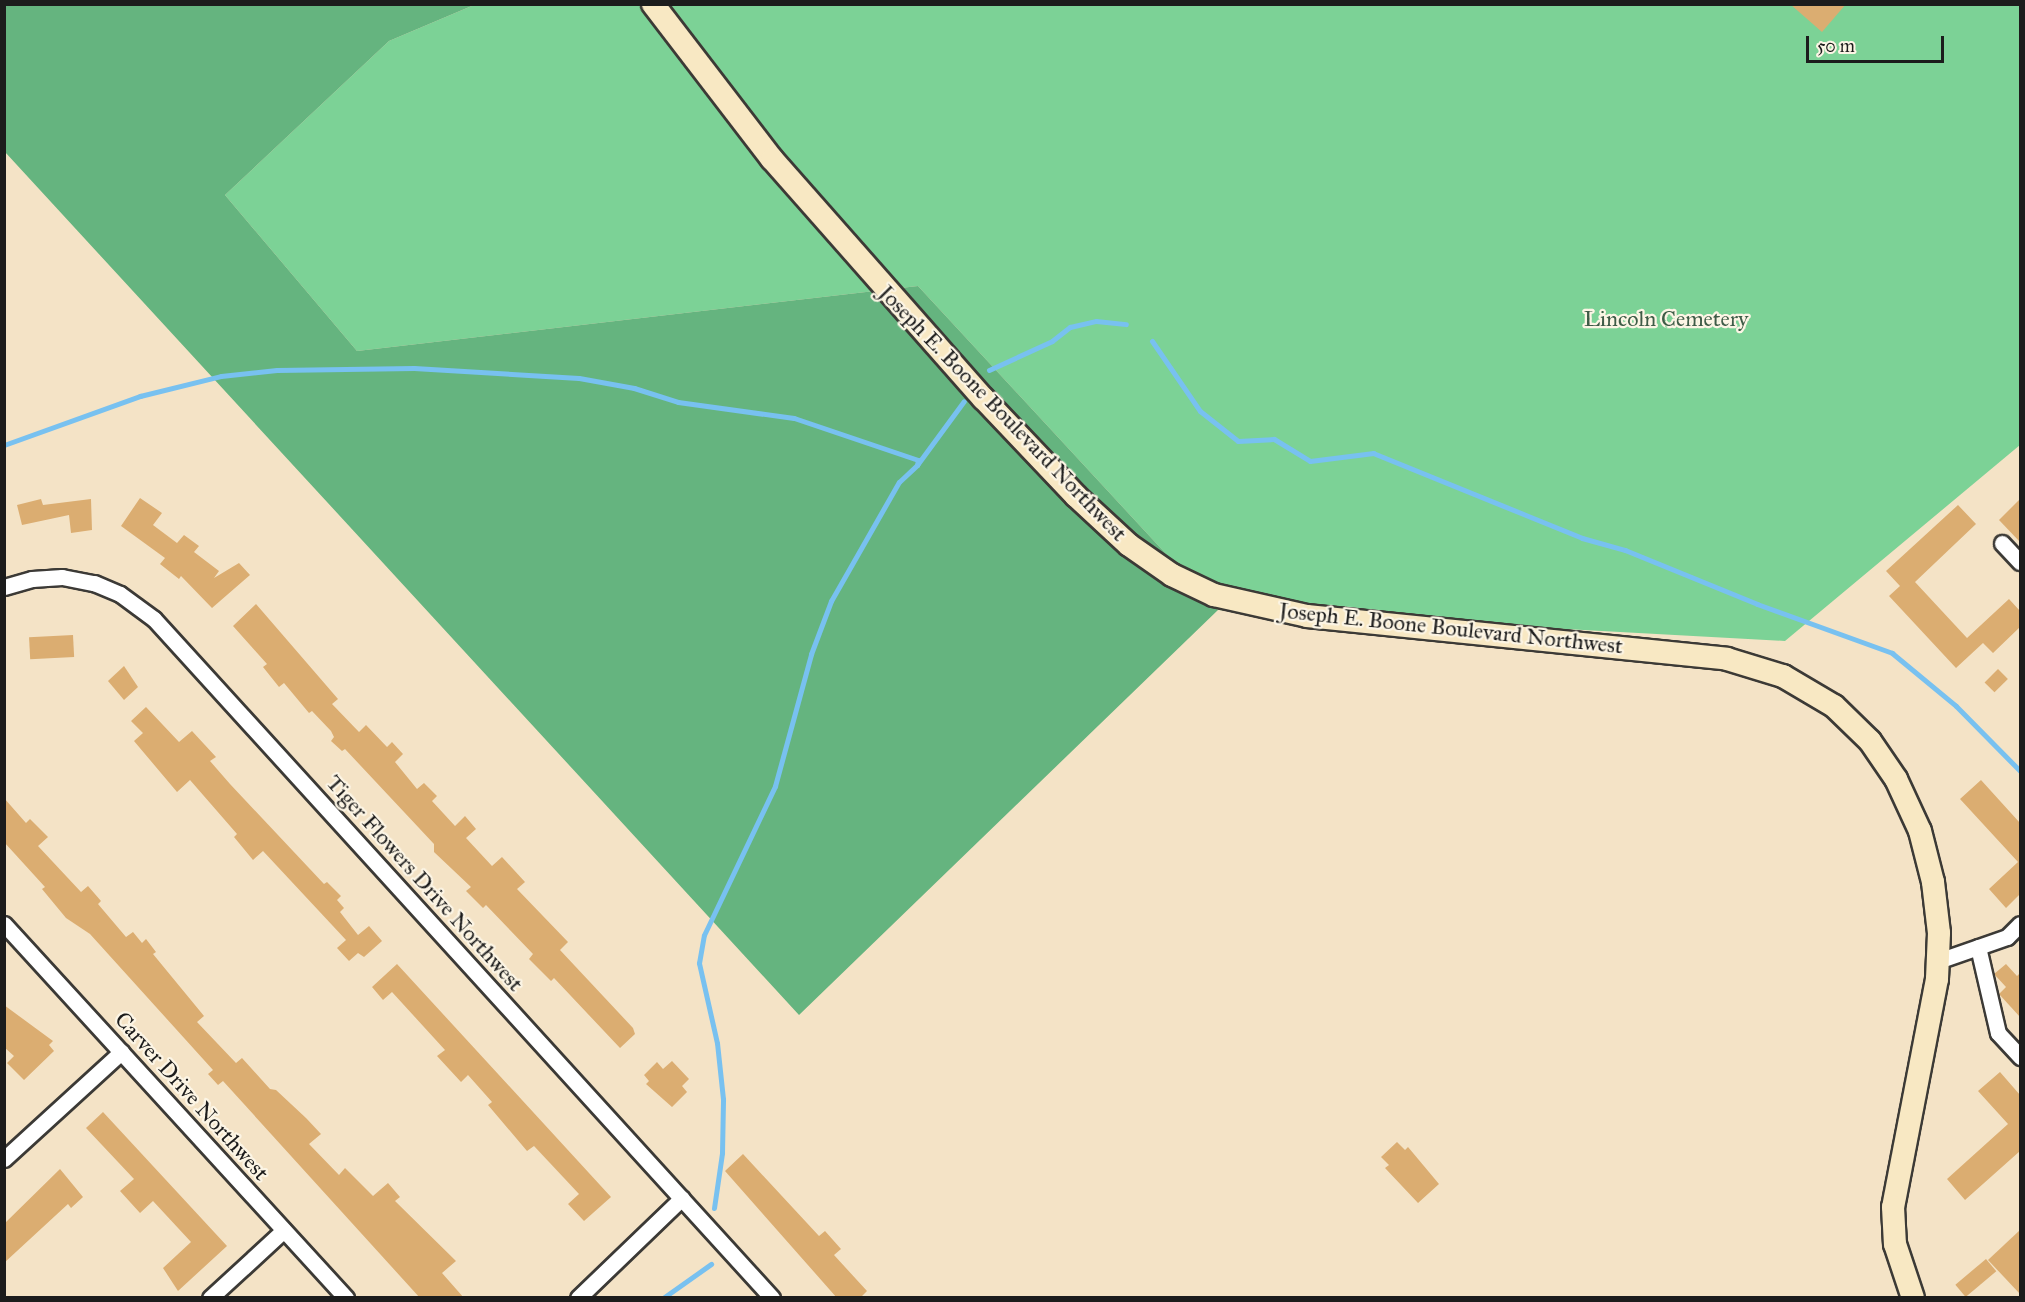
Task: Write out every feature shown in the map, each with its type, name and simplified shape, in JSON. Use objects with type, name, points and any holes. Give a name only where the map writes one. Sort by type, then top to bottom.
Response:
[{"type":"main road","name":"Joseph E. Boone Boulevard Northwest","points":[[652,4],[772,159],[858,260],[1061,480],[1129,545],[1172,575],[1214,595],[1307,616],[1727,659],[1783,676],[1834,706],[1870,741],[1896,779],[1920,831],[1933,882],[1938,961],[1893,1207],[1895,1244],[1913,1298]]},
{"type":"street","points":[[2002,543],[2020,562]]},
{"type":"street","name":"Tiger Flowers Drive Northwest","points":[[4,587],[32,579],[62,577],[94,583],[120,594],[154,620],[772,1298]]},
{"type":"street","name":"Carver Drive Northwest","points":[[4,924],[346,1298]]},
{"type":"street","points":[[1938,961],[2007,938],[2020,924]]},
{"type":"street","points":[[1977,947],[1998,1033],[2020,1057]]},
{"type":"street","points":[[4,1159],[121,1052]]},
{"type":"street","points":[[578,1298],[682,1198]]},
{"type":"street","points":[[210,1298],[284,1230]]},
{"type":"green space","points":[[5,5],[474,5],[389,41],[225,195],[357,351],[918,286],[1218,610],[799,1015],[5,152]]},
{"type":"green space","name":"Lincoln Cemetery","points":[[474,5],[2020,5],[2020,445],[1785,641],[1218,610],[918,286],[357,351],[225,195],[389,41]]},
{"type":"building","points":[[1790,4],[1846,4],[1822,32]]},
{"type":"building","points":[[140,498],[162,513],[153,525],[177,543],[184,535],[199,546],[194,552],[219,571],[214,578],[239,563],[250,575],[212,608],[181,576],[179,579],[160,564],[165,558],[121,526]]},
{"type":"building","points":[[41,499],[43,505],[91,499],[92,530],[71,533],[69,515],[22,525],[17,505]]},
{"type":"building","points":[[2020,499],[2020,542],[1999,520]]},
{"type":"building","points":[[1958,505],[1976,524],[1915,582],[1967,638],[2009,599],[2020,611],[2020,627],[1993,653],[1983,643],[1956,668],[1889,596],[1900,586],[1886,571]]},
{"type":"building","points":[[256,604],[338,699],[332,704],[359,732],[366,725],[387,747],[392,742],[403,754],[395,762],[417,789],[424,783],[437,796],[432,801],[455,826],[465,816],[476,829],[466,838],[492,866],[502,857],[525,882],[517,889],[568,942],[560,950],[633,1028],[635,1034],[620,1048],[554,978],[551,981],[529,959],[533,954],[486,905],[483,908],[466,891],[471,887],[434,852],[434,844],[345,749],[342,751],[331,741],[334,737],[331,731],[312,711],[309,713],[284,683],[279,687],[263,667],[267,664],[233,626]]},
{"type":"building","points":[[73,635],[74,657],[30,659],[29,637]]},
{"type":"building","points":[[124,666],[138,687],[124,700],[108,681]]},
{"type":"building","points":[[1998,669],[2008,679],[1994,692],[1985,682]]},
{"type":"building","points":[[146,707],[179,742],[192,731],[216,757],[210,761],[230,784],[324,884],[327,882],[341,896],[337,900],[344,908],[340,912],[358,935],[369,926],[382,941],[364,957],[358,953],[349,961],[337,948],[346,940],[263,851],[253,860],[234,837],[237,834],[190,780],[177,792],[134,741],[143,733],[131,721]]},
{"type":"building","points":[[1981,780],[2020,823],[2020,894],[2006,908],[1989,889],[2018,862],[1960,799]]},
{"type":"building","points":[[4,798],[26,823],[30,819],[48,837],[38,846],[81,892],[88,886],[101,901],[98,904],[126,937],[133,932],[142,943],[146,939],[156,952],[153,954],[204,1016],[197,1022],[236,1063],[242,1058],[270,1089],[276,1090],[321,1134],[309,1144],[339,1175],[345,1168],[373,1196],[388,1183],[400,1197],[395,1201],[456,1261],[442,1273],[464,1298],[420,1298],[223,1081],[218,1085],[208,1074],[213,1070],[90,934],[66,918],[42,889],[45,887],[4,842]]},
{"type":"building","points":[[397,964],[611,1197],[584,1221],[568,1204],[579,1194],[534,1146],[527,1151],[488,1105],[492,1102],[468,1075],[461,1082],[437,1056],[445,1050],[392,992],[383,1000],[372,987]]},
{"type":"building","points":[[2006,964],[2017,976],[2020,973],[2020,1017],[1999,994],[2006,987],[1994,974]]},
{"type":"building","points":[[4,1005],[53,1041],[49,1045],[54,1051],[24,1080],[7,1063],[14,1056],[4,1047]]},
{"type":"building","points":[[672,1061],[689,1079],[682,1086],[687,1092],[672,1107],[646,1084],[649,1081],[644,1075],[657,1062],[663,1069]]},
{"type":"building","points":[[2000,1072],[2020,1095],[2020,1151],[1965,1200],[1947,1179],[2008,1124],[1978,1091]]},
{"type":"building","points":[[103,1112],[227,1246],[178,1291],[163,1268],[191,1242],[153,1201],[140,1213],[120,1191],[134,1179],[86,1128]]},
{"type":"building","points":[[1397,1142],[1405,1150],[1408,1147],[1439,1184],[1418,1203],[1385,1168],[1389,1165],[1381,1157]]},
{"type":"building","points":[[743,1154],[819,1236],[825,1231],[841,1249],[834,1255],[867,1291],[860,1298],[837,1298],[725,1171]]},
{"type":"building","points":[[60,1169],[83,1197],[71,1208],[68,1204],[4,1263],[4,1224]]},
{"type":"building","points":[[2020,1230],[2020,1294],[1988,1260]]},
{"type":"building","points":[[1986,1259],[1996,1271],[1966,1297],[1955,1285]]},
{"type":"waterway","points":[[989,370],[1052,341],[1070,327],[1096,321],[1126,324]]},
{"type":"waterway","points":[[1152,341],[1200,411],[1238,441],[1274,439],[1310,461],[1373,453],[1582,538],[1625,550],[1757,604],[1892,653],[1956,706],[2020,771]]},
{"type":"waterway","points":[[4,445],[140,396],[221,376],[277,370],[414,368],[579,378],[634,388],[678,402],[794,418],[918,460],[917,465]]},
{"type":"waterway","points":[[714,1208],[722,1153],[723,1099],[717,1043],[699,963],[704,935],[775,786],[811,654],[831,601],[899,482],[917,465],[964,401]]},
{"type":"waterway","points":[[663,1298],[711,1264]]}]
